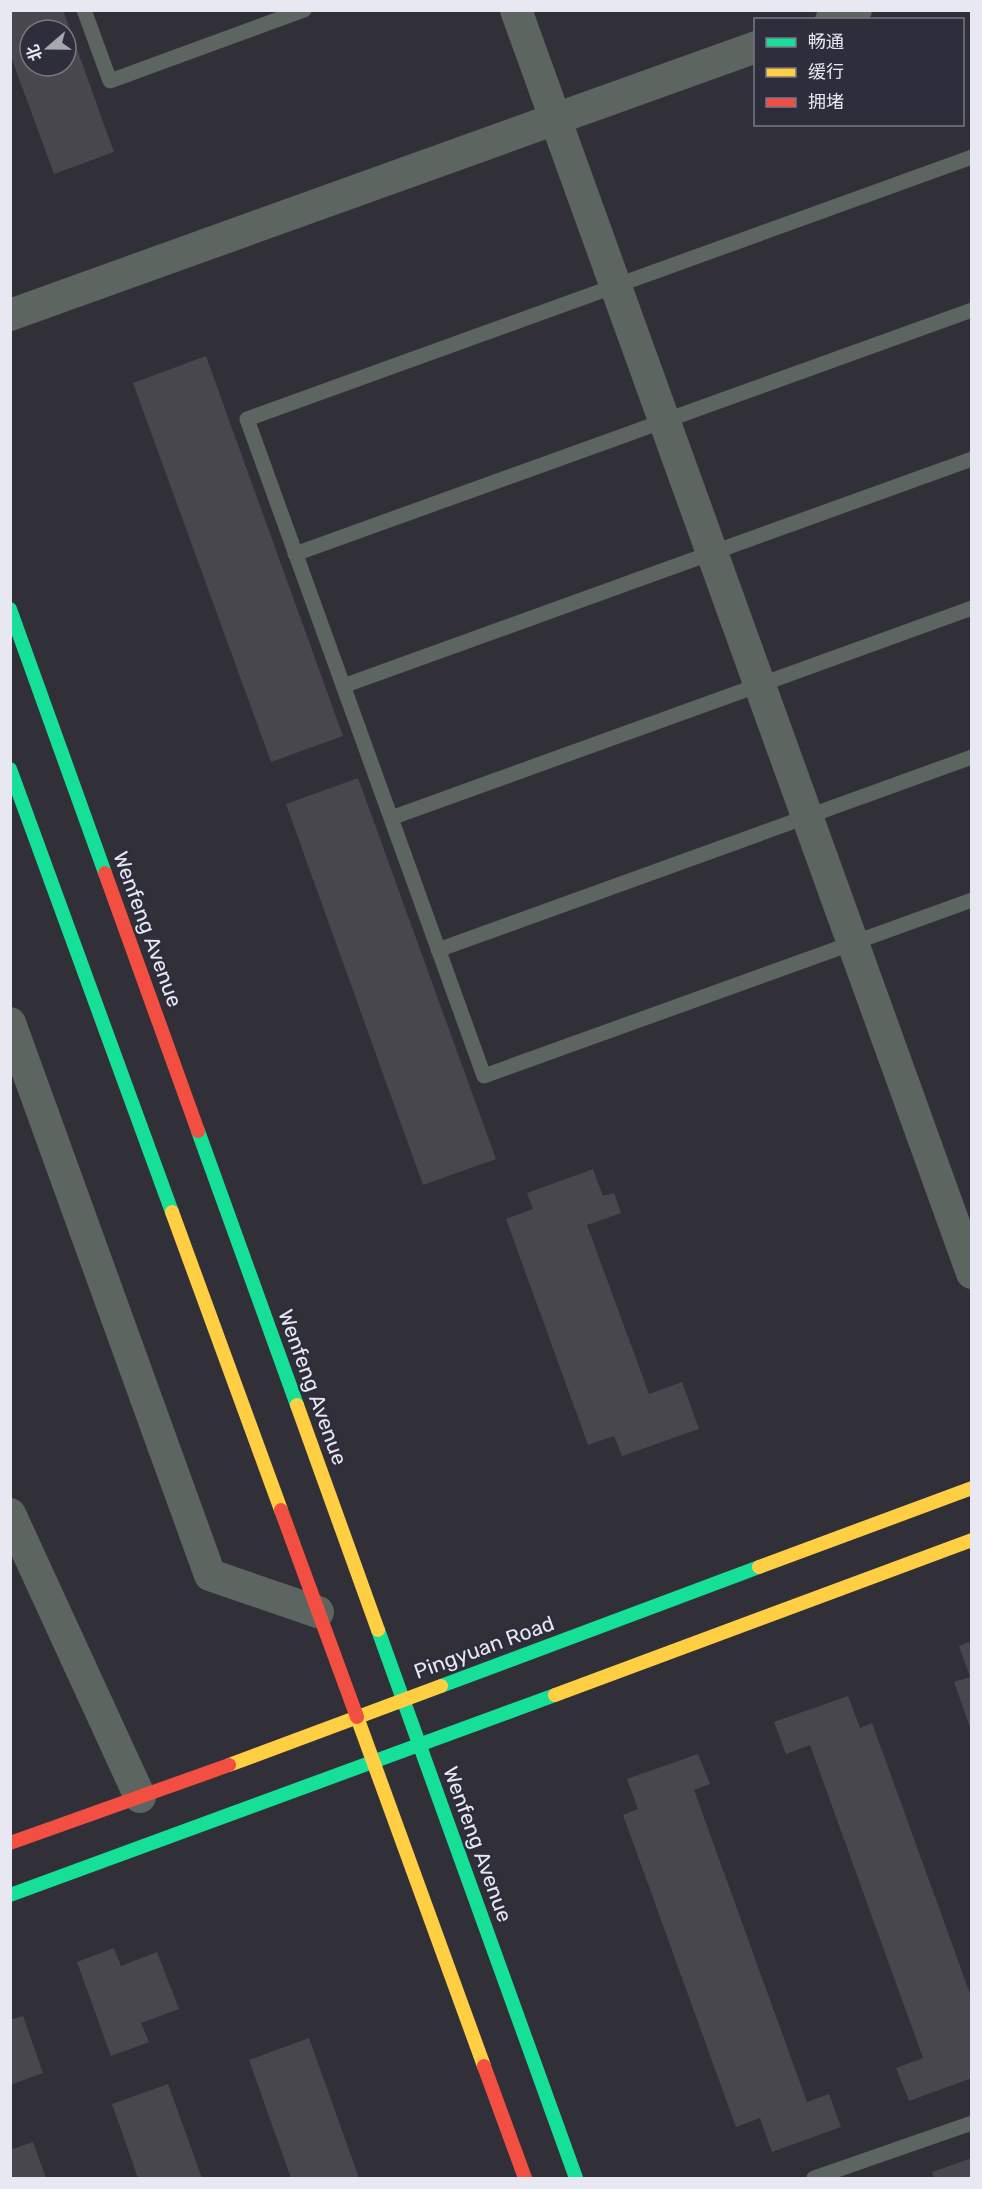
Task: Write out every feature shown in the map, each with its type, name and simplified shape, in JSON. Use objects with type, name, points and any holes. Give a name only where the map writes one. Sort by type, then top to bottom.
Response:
[{"type":"main road","name":"Wenfeng Avenue","points":[[10,609],[576,2178]]},
{"type":"main road","points":[[10,770],[525,2178]]},
{"type":"main road","name":"Pingyuan Road","points":[[10,1843],[357,1717],[972,1488]]},
{"type":"main road","points":[[10,1895],[972,1540]]},
{"type":"street","points":[[516,10],[972,1273]]},
{"type":"street","points":[[836,18],[856,10]]},
{"type":"street","points":[[10,315],[754,48]]},
{"type":"street","points":[[10,1023],[210,1575],[318,1612]]},
{"type":"street","points":[[10,1514],[140,1797]]},
{"type":"lane","points":[[84,10],[110,81],[304,10]]},
{"type":"lane","points":[[972,157],[247,419],[484,1076],[972,900]]},
{"type":"lane","points":[[295,554],[972,310]]},
{"type":"lane","points":[[343,686],[972,459]]},
{"type":"lane","points":[[391,818],[972,608]]},
{"type":"lane","points":[[438,950],[972,758]]},
{"type":"lane","points":[[814,2178],[972,2123]]},
{"type":"building","points":[[10,10],[63,10],[66,18],[18,18],[18,76],[10,54]]},
{"type":"building","points":[[78,52],[114,152],[54,174],[19,78],[78,78]]},
{"type":"building","points":[[206,356],[343,736],[271,762],[133,383]]},
{"type":"building","points":[[358,778],[496,1159],[423,1185],[286,804]]},
{"type":"building","points":[[593,1169],[603,1196],[614,1193],[621,1213],[587,1225],[649,1394],[682,1382],[699,1429],[622,1456],[614,1436],[588,1445],[506,1219],[533,1209],[527,1193]]},
{"type":"building","points":[[972,1641],[971,1730],[954,1682],[970,1677],[959,1646]]},
{"type":"building","points":[[848,1696],[860,1728],[872,1723],[972,1999],[972,2078],[909,2101],[896,2068],[923,2058],[810,1745],[786,1754],[774,1722]]},
{"type":"building","points":[[698,1754],[710,1784],[694,1790],[807,2102],[829,2094],[841,2127],[772,2152],[760,2118],[736,2127],[623,1815],[638,1809],[627,1779]]},
{"type":"building","points":[[114,1948],[121,1966],[157,1952],[179,2009],[141,2023],[149,2042],[111,2056],[77,1962]]},
{"type":"building","points":[[23,2016],[43,2073],[10,2085],[10,2020]]},
{"type":"building","points":[[309,2038],[359,2178],[291,2178],[249,2060]]},
{"type":"building","points":[[168,2084],[202,2178],[138,2178],[112,2104]]},
{"type":"building","points":[[33,2142],[46,2178],[10,2178],[10,2150]]},
{"type":"building","points":[[972,2158],[972,2178],[934,2178],[932,2172]]},
{"type":"traffic: fast","points":[[10,609],[105,873]]},
{"type":"traffic: fast","points":[[10,769],[172,1212]]},
{"type":"traffic: fast","points":[[198,1131],[297,1405]]},
{"type":"traffic: fast","points":[[441,1686],[759,1567]]},
{"type":"traffic: fast","points":[[378,1630],[576,2178]]},
{"type":"traffic: fast","points":[[10,1895],[555,1695]]},
{"type":"traffic: slow","points":[[172,1212],[281,1510]]},
{"type":"traffic: slow","points":[[297,1405],[378,1630]]},
{"type":"traffic: slow","points":[[759,1567],[972,1488]]},
{"type":"traffic: slow","points":[[555,1695],[972,1540]]},
{"type":"traffic: slow","points":[[229,1765],[441,1686]]},
{"type":"traffic: slow","points":[[357,1717],[484,2066]]},
{"type":"traffic: jam","points":[[105,873],[198,1131]]},
{"type":"traffic: jam","points":[[281,1510],[357,1717]]},
{"type":"traffic: jam","points":[[10,1843],[229,1765]]},
{"type":"traffic: jam","points":[[484,2066],[525,2178]]}]
